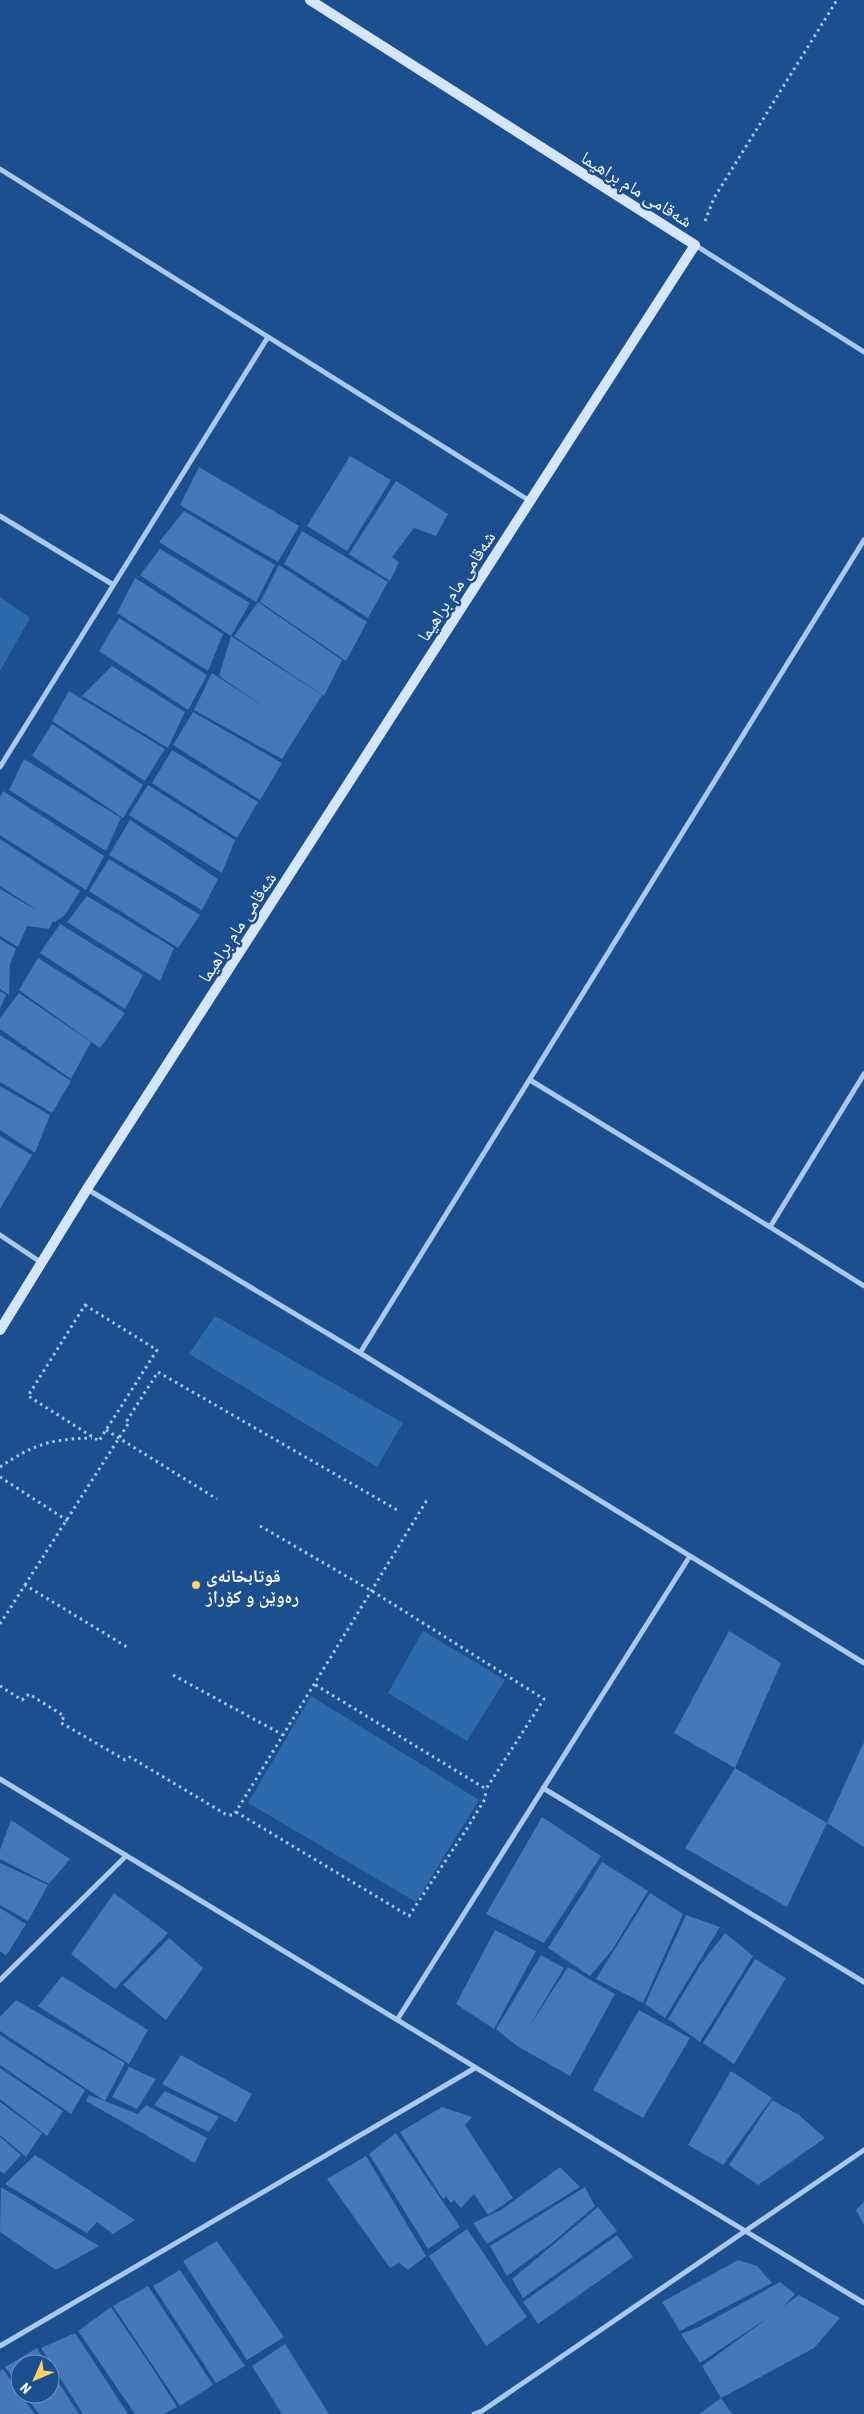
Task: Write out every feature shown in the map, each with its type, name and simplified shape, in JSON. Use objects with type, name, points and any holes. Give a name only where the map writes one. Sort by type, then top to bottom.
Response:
[{"type":"street","name":"شەقامی مام براهیما","points":[[0,1330],[87,1189],[695,245],[310,0]]},
{"type":"street","points":[[0,169],[530,501]]},
{"type":"street","points":[[695,245],[864,352]]},
{"type":"street","points":[[0,767],[112,584],[268,336]]},
{"type":"street","points":[[0,516],[112,584]]},
{"type":"street","points":[[360,1353],[864,540]]},
{"type":"street","points":[[770,1227],[864,1074]]},
{"type":"street","points":[[530,1080],[864,1286]]},
{"type":"street","points":[[87,1189],[360,1353],[864,1663]]},
{"type":"street","points":[[0,1235],[42,1263]]},
{"type":"street","points":[[396,2020],[690,1556]]},
{"type":"street","points":[[0,1779],[864,2303]]},
{"type":"street","points":[[543,1788],[864,1982]]},
{"type":"street","points":[[0,1980],[126,1856]]},
{"type":"street","points":[[0,2346],[475,2068]]},
{"type":"street","points":[[474,2414],[482,2411],[864,2150]]},
{"type":"path","points":[[695,245],[714,198],[837,0]]},
{"type":"path","points":[[85,1305],[156,1350],[106,1430],[99,1441],[28,1396],[85,1305]]},
{"type":"path","points":[[0,1624],[68,1521],[128,1424],[126,1422],[158,1372],[399,1510]]},
{"type":"path","points":[[106,1430],[217,1499]]},
{"type":"path","points":[[0,1467],[25,1450],[47,1443],[93,1438]]},
{"type":"path","points":[[0,1477],[68,1521]]},
{"type":"path","points":[[0,1686],[22,1700],[29,1694],[64,1716],[62,1723],[65,1725],[125,1760],[130,1757],[227,1815],[234,1815],[427,1500]]},
{"type":"path","points":[[236,1812],[409,1916],[466,1830],[485,1799],[486,1789],[544,1699],[372,1590],[260,1526]]},
{"type":"path","points":[[25,1585],[127,1646]]},
{"type":"path","points":[[174,1676],[283,1735]]},
{"type":"path","points":[[314,1684],[486,1789]]},
{"type":"shaded area","points":[[0,597],[30,618],[0,671]]},
{"type":"shaded area","points":[[215,1316],[403,1423],[377,1467],[189,1354]]},
{"type":"shaded area","points":[[423,1631],[505,1680],[467,1741],[388,1693]]},
{"type":"shaded area","points":[[311,1696],[479,1800],[416,1902],[248,1803]]},
{"type":"building","points":[[350,456],[391,480],[347,551],[307,526]]},
{"type":"building","points":[[199,467],[299,526],[278,562],[180,505]]},
{"type":"building","points":[[396,481],[448,514],[436,536],[414,528],[392,557],[399,562],[390,581],[349,554]]},
{"type":"building","points":[[184,511],[275,565],[256,602],[159,542]]},
{"type":"building","points":[[302,531],[388,582],[368,618],[284,564]]},
{"type":"building","points":[[160,549],[250,603],[231,636],[140,575]]},
{"type":"building","points":[[279,565],[367,622],[346,661],[260,602]]},
{"type":"building","points":[[135,578],[223,634],[208,671],[117,613]]},
{"type":"building","points":[[258,602],[342,660],[324,696],[234,636]]},
{"type":"building","points":[[119,618],[207,675],[188,710],[99,651]]},
{"type":"building","points":[[231,636],[322,695],[282,759],[194,710],[212,673],[266,708],[219,676]]},
{"type":"building","points":[[112,666],[185,712],[168,748],[82,696]]},
{"type":"building","points":[[69,691],[165,749],[145,781],[52,721]]},
{"type":"building","points":[[193,712],[282,763],[260,800],[173,745]]},
{"type":"building","points":[[52,724],[143,785],[123,818],[32,756]]},
{"type":"building","points":[[172,750],[258,802],[237,838],[152,783]]},
{"type":"building","points":[[24,759],[121,818],[106,851],[9,790]]},
{"type":"building","points":[[148,785],[235,840],[222,873],[129,815]]},
{"type":"building","points":[[3,791],[104,856],[86,890],[0,835],[0,797]]},
{"type":"building","points":[[130,820],[218,879],[202,910],[109,855]]},
{"type":"building","points":[[0,839],[80,891],[65,915],[55,922],[53,921],[49,929],[27,926],[18,947],[0,936],[0,889],[40,912],[0,886]]},
{"type":"building","points":[[109,859],[200,915],[178,948],[89,891]]},
{"type":"building","points":[[87,896],[174,948],[160,981],[67,922]]},
{"type":"building","points":[[60,924],[143,975],[125,1009],[40,953]]},
{"type":"building","points":[[0,939],[16,949],[10,964],[9,995],[0,989]]},
{"type":"building","points":[[38,958],[125,1013],[100,1048],[19,990]]},
{"type":"building","points":[[0,991],[6,995],[0,1009]]},
{"type":"building","points":[[19,993],[91,1042],[71,1079],[0,1029],[0,1018]]},
{"type":"building","points":[[0,1035],[71,1081],[52,1113],[0,1082]]},
{"type":"building","points":[[0,1086],[50,1115],[35,1153],[0,1130]]},
{"type":"building","points":[[0,1136],[32,1155],[0,1209]]},
{"type":"building","points":[[729,1631],[781,1663],[735,1768],[674,1733]]},
{"type":"building","points":[[864,1742],[864,1847],[827,1823]]},
{"type":"building","points":[[735,1768],[827,1823],[787,1907],[685,1848]]},
{"type":"building","points":[[542,1817],[601,1856],[544,1943],[486,1914]]},
{"type":"building","points":[[11,1820],[70,1859],[49,1884],[0,1859],[0,1850]]},
{"type":"building","points":[[602,1862],[648,1891],[612,1950],[590,1976],[548,1948]]},
{"type":"building","points":[[0,1863],[48,1885],[28,1921],[0,1905]]},
{"type":"building","points":[[114,1893],[168,1933],[115,1989],[71,1954]]},
{"type":"building","points":[[650,1893],[683,1914],[643,2003],[596,1979]]},
{"type":"building","points":[[0,1908],[26,1924],[6,1956],[0,1951]]},
{"type":"building","points":[[686,1915],[720,1927],[665,2018],[645,2004]]},
{"type":"building","points":[[495,1930],[536,1951],[494,2029],[456,2004]]},
{"type":"building","points":[[725,1933],[753,1956],[700,2042],[668,2019],[701,1964]]},
{"type":"building","points":[[169,1938],[203,1968],[166,2020],[123,1985]]},
{"type":"building","points":[[541,1955],[564,1968],[528,2028],[568,1967],[615,1994],[570,2076],[517,2046],[496,2029]]},
{"type":"building","points":[[755,1959],[786,1978],[734,2064],[703,2043]]},
{"type":"building","points":[[62,1976],[148,2030],[129,2064],[38,2006]]},
{"type":"building","points":[[16,2000],[125,2063],[105,2101],[0,2031],[0,2017]]},
{"type":"building","points":[[639,2010],[690,2038],[643,2118],[593,2090]]},
{"type":"building","points":[[0,2035],[85,2090],[71,2114],[0,2065]]},
{"type":"building","points":[[181,2055],[252,2094],[236,2122],[162,2084]]},
{"type":"building","points":[[129,2067],[156,2079],[137,2109],[112,2097]]},
{"type":"building","points":[[0,2068],[63,2111],[47,2136],[0,2099]]},
{"type":"building","points":[[731,2071],[772,2098],[723,2165],[688,2145]]},
{"type":"building","points":[[165,2091],[219,2117],[209,2132],[154,2105]]},
{"type":"building","points":[[89,2095],[138,2114],[146,2105],[207,2138],[195,2163],[86,2101]]},
{"type":"building","points":[[772,2100],[799,2115],[825,2138],[758,2185],[729,2165]]},
{"type":"building","points":[[0,2102],[42,2133],[26,2157],[0,2135]]},
{"type":"building","points":[[442,2107],[472,2117],[465,2125],[513,2198],[488,2215],[474,2194],[461,2208],[454,2200],[451,2203],[446,2196],[443,2199],[400,2132]]},
{"type":"building","points":[[396,2133],[460,2227],[428,2249],[369,2154]]},
{"type":"building","points":[[0,2137],[21,2155],[4,2174],[0,2171]]},
{"type":"building","points":[[35,2155],[135,2220],[113,2234],[97,2222],[87,2233],[5,2184]]},
{"type":"building","points":[[366,2156],[426,2256],[408,2270],[399,2263],[390,2268],[327,2179]]},
{"type":"building","points":[[560,2167],[580,2187],[487,2244],[473,2223],[501,2210]]},
{"type":"building","points":[[1,2187],[99,2246],[56,2270],[0,2232]]},
{"type":"building","points":[[585,2187],[595,2206],[552,2243],[507,2276],[490,2246]]},
{"type":"building","points":[[864,2202],[864,2225],[856,2210]]},
{"type":"building","points":[[598,2207],[617,2231],[523,2298],[512,2279]]},
{"type":"building","points":[[467,2229],[527,2317],[486,2346],[429,2256]]},
{"type":"building","points":[[617,2235],[633,2257],[538,2324],[523,2302]]},
{"type":"building","points":[[217,2241],[284,2337],[247,2360],[183,2261]]},
{"type":"building","points":[[738,2260],[757,2266],[772,2283],[680,2331],[662,2302]]},
{"type":"building","points":[[180,2270],[245,2366],[216,2383],[153,2286]]},
{"type":"building","points":[[780,2282],[795,2294],[784,2306],[799,2295],[840,2318],[814,2348],[721,2398],[702,2366],[769,2317],[700,2363],[681,2334],[699,2327]]},
{"type":"building","points":[[148,2286],[213,2385],[180,2406],[113,2306]]},
{"type":"building","points":[[111,2307],[177,2407],[164,2414],[135,2414],[78,2331]]},
{"type":"building","points":[[75,2333],[128,2414],[83,2414],[60,2378],[60,2354],[45,2354],[41,2348]]},
{"type":"building","points":[[285,2344],[329,2414],[282,2414],[252,2366]]},
{"type":"building","points":[[37,2348],[41,2354],[27,2354]]},
{"type":"building","points":[[10,2364],[10,2374],[5,2367]]},
{"type":"building","points":[[3,2369],[10,2379],[10,2404],[28,2404],[35,2414],[0,2414],[0,2371]]},
{"type":"building","points":[[60,2385],[79,2414],[39,2414],[32,2404],[60,2404]]},
{"type":"building","points":[[721,2398],[732,2414],[699,2414]]},
{"type":"place","name":"قوتابخانەی رەوێن و کۆراز","points":[[196,1585]]}]
